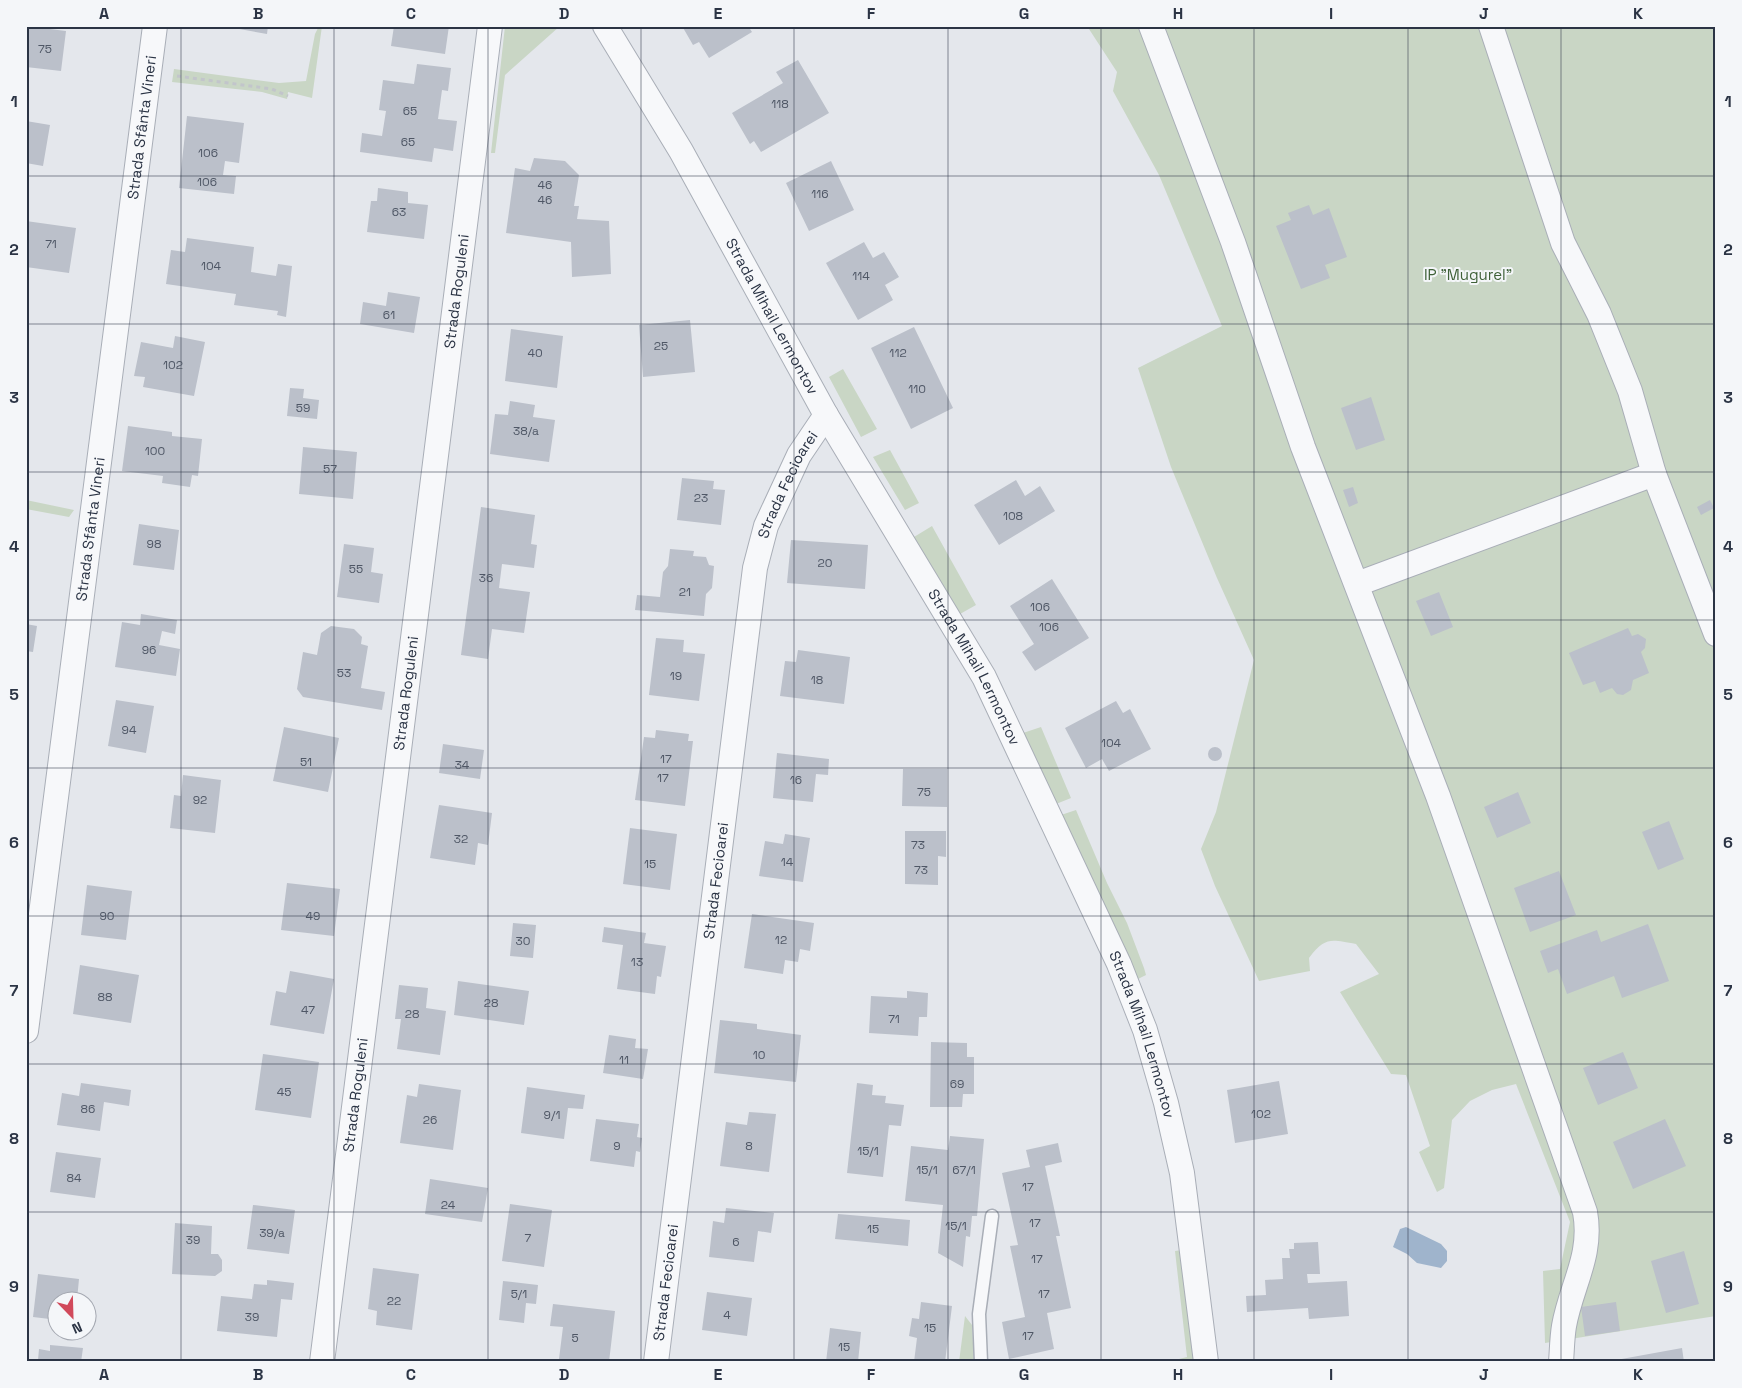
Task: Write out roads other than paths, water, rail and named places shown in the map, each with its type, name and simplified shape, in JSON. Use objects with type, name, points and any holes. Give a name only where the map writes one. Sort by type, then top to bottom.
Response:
[{"type":"street","name":"Strada Sfânta Vineri","points":[[26,1031],[155,26]]},
{"type":"street","name":"Strada Roguleni","points":[[322,1362],[490,26]]},
{"type":"street","name":"Strada Mihail Lermontov","points":[[605,26],[681,151],[826,416],[984,677],[1119,964],[1145,1030],[1166,1103],[1182,1173],[1206,1362]]},
{"type":"street","points":[[1151,26],[1233,242],[1303,447],[1438,796],[1585,1212],[1588,1229],[1586,1248],[1564,1326],[1561,1362]]},
{"type":"street","points":[[1491,26],[1563,243],[1599,314],[1630,391],[1654,474],[1716,634]]},
{"type":"street","name":"Strada Fecioarei","points":[[656,1362],[755,568],[766,526],[799,455],[826,416]]},
{"type":"street","points":[[1357,584],[1654,474]]},
{"type":"lane","points":[[981,1362],[979,1314],[992,1216]]},
{"type":"water","points":[[1406,1227],[1441,1244],[1447,1251],[1447,1261],[1441,1268],[1417,1263],[1407,1254],[1393,1247],[1400,1229]]},
{"type":"park label","name":"IP \"Mugurel\"","points":[[1468,275]]}]
